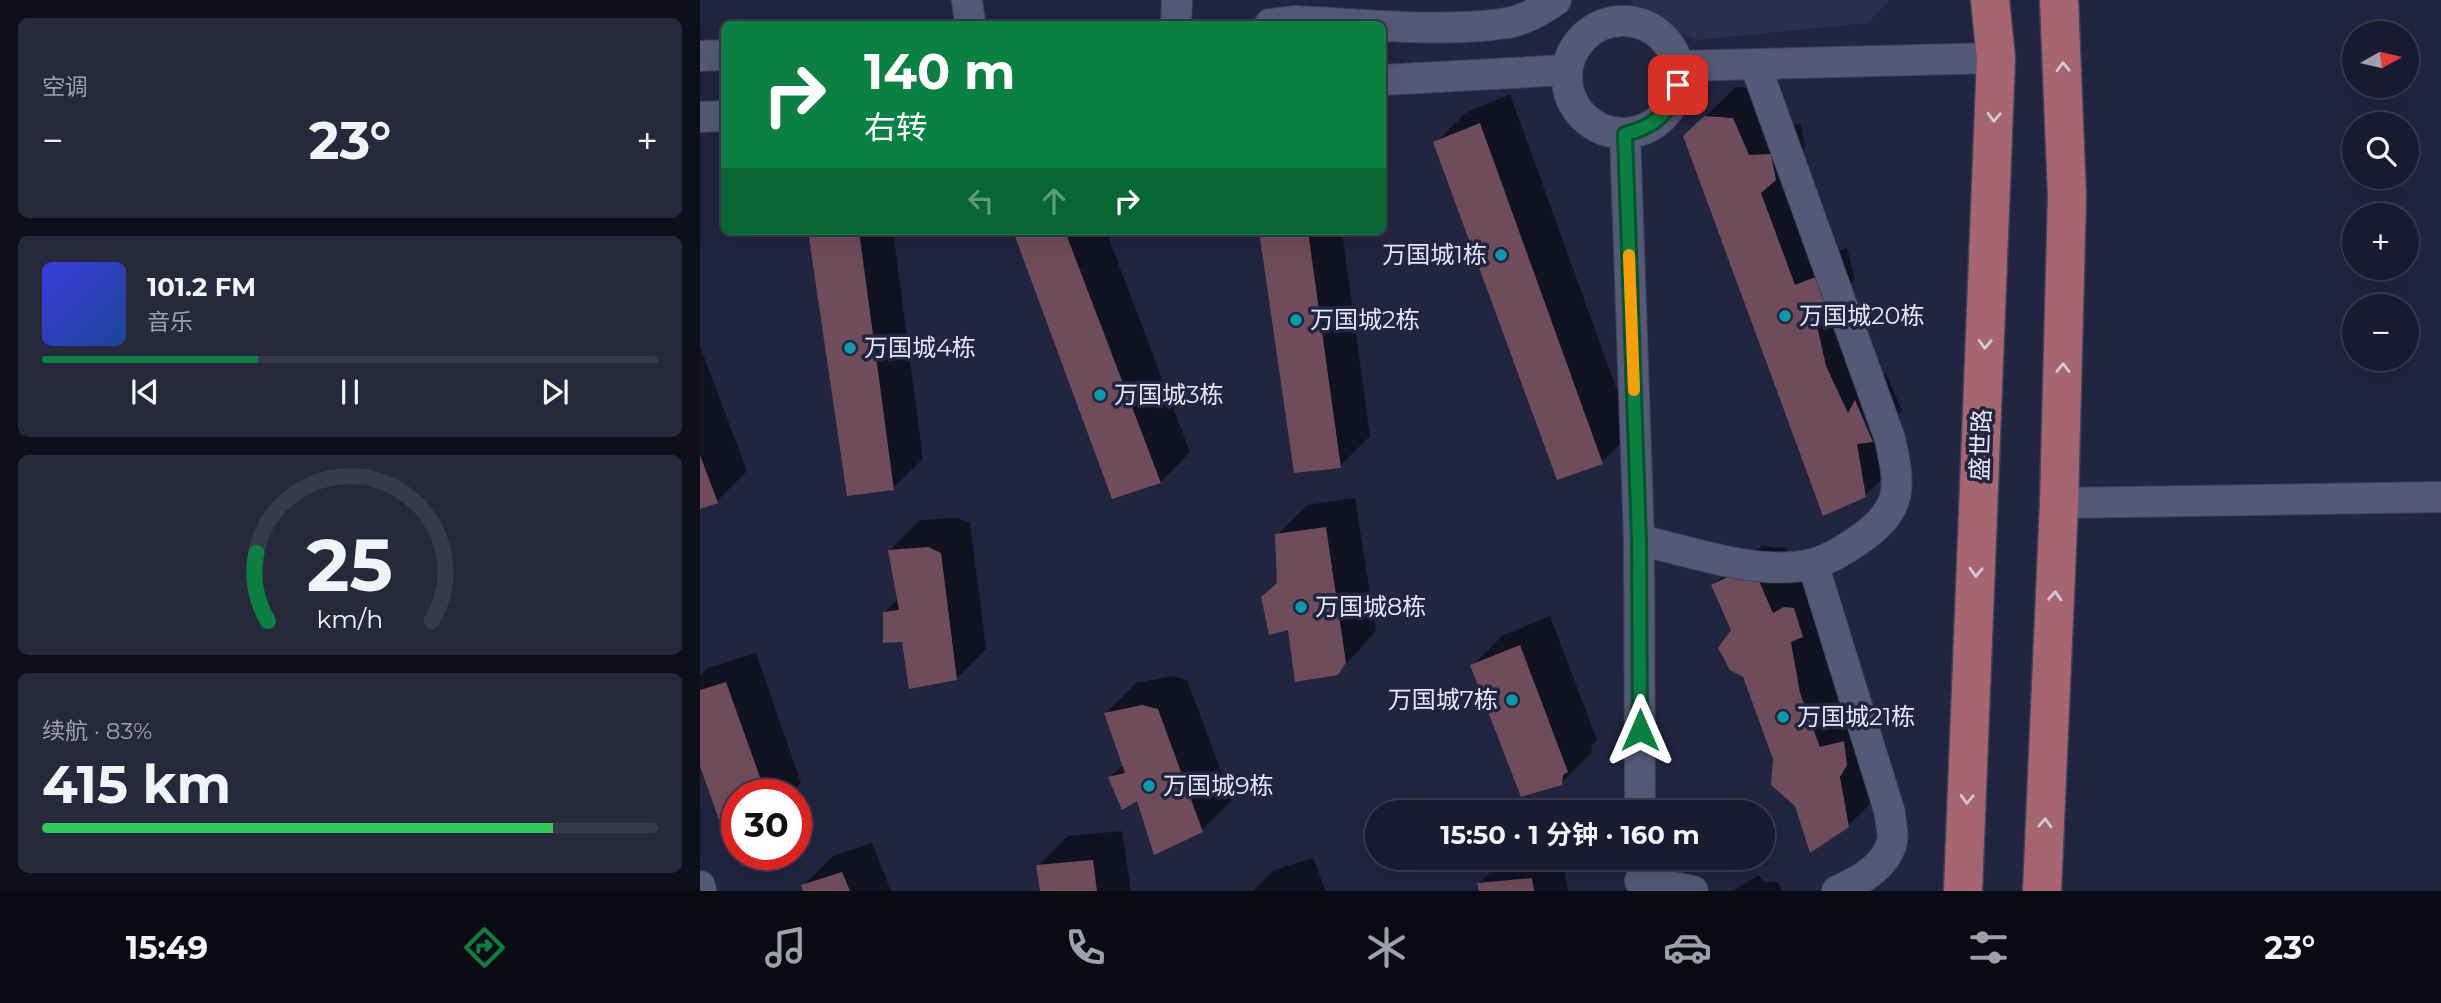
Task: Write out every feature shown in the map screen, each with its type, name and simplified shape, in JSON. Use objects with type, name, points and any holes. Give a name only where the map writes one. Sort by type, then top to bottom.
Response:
[{"type":"main road","name":"盛世路","points":[[1963,891],[1996,58],[1990,0]]},
{"type":"main road","points":[[2042,891],[2059,503],[2067,196],[2059,0]]},
{"type":"street","points":[[1176,21],[1177,0]]},
{"type":"street","points":[[1386,24],[1464,26],[1509,23],[1549,5],[1582,38]]},
{"type":"street","points":[[1608,11],[1654,31],[1672,50],[1678,66],[1678,85],[1672,104],[1660,119],[1644,130],[1625,134],[1606,131],[1588,122],[1576,107],[1568,89],[1567,70],[1572,53],[1582,38],[1596,28],[1608,11]]},
{"type":"street","points":[[700,56],[721,55]]},
{"type":"street","points":[[1678,66],[1996,58]]},
{"type":"street","points":[[1639,540],[1747,564],[1781,567],[1813,564],[1852,544],[1880,524],[1894,505],[1899,480],[1890,439],[1755,64]]},
{"type":"street","points":[[1386,80],[1567,70]]},
{"type":"street","points":[[700,117],[721,116]]},
{"type":"street","points":[[1625,134],[1639,540],[1640,800]]},
{"type":"street","points":[[2059,503],[2441,498]]},
{"type":"street","points":[[1813,564],[1890,813],[1892,841],[1881,861],[1855,884],[1837,891]]},
{"type":"street","points":[[1640,877],[1693,891]]},
{"type":"shaded area","points":[[1631,0],[1889,0],[1868,23],[1699,40],[1675,33],[1635,9]]},
{"type":"building","name":"万国城20栋","points":[[1704,116],[1733,118],[1749,155],[1771,154],[1776,180],[1761,193],[1795,285],[1818,276],[1826,312],[1816,321],[1826,366],[1848,413],[1855,400],[1873,442],[1857,444],[1866,497],[1823,516],[1683,136]]},
{"type":"building","name":"万国城1栋","points":[[1480,123],[1603,464],[1557,480],[1433,142]]},
{"type":"building","name":"万国城4栋","points":[[809,235],[860,235],[894,490],[847,496]]},
{"type":"building","name":"万国城3栋","points":[[1014,235],[1067,235],[1161,483],[1112,499]]},
{"type":"building","name":"万国城2栋","points":[[1260,235],[1309,235],[1341,468],[1294,473]]},
{"type":"building","points":[[700,455],[718,503],[700,509]]},
{"type":"building","name":"万国城8栋","points":[[1326,527],[1346,663],[1338,675],[1295,682],[1288,630],[1269,635],[1261,597],[1277,583],[1275,534]]},
{"type":"building","points":[[928,547],[941,553],[957,680],[909,689],[902,642],[883,643],[883,612],[899,610],[888,550]]},
{"type":"building","name":"万国城21栋","points":[[1732,575],[1759,581],[1773,613],[1784,607],[1794,608],[1803,637],[1791,642],[1800,693],[1820,747],[1844,741],[1847,765],[1840,777],[1849,827],[1810,853],[1795,806],[1771,785],[1773,759],[1743,677],[1730,670],[1718,648],[1731,630],[1711,585]]},
{"type":"building","name":"万国城7栋","points":[[1520,645],[1568,772],[1563,775],[1562,785],[1521,797],[1470,665]]},
{"type":"building","points":[[726,682],[761,779],[721,779],[721,826],[700,766],[700,690]]},
{"type":"building","name":"万国城9栋","points":[[1142,705],[1158,709],[1203,832],[1154,855],[1137,801],[1122,810],[1108,777],[1125,773],[1104,713]]},
{"type":"building","points":[[1093,860],[1097,891],[1040,891],[1036,865]]},
{"type":"building","points":[[842,872],[850,891],[803,891],[801,885]]},
{"type":"building","points":[[1532,878],[1534,891],[1479,891],[1477,883]]},
{"type":"slow traffic","points":[[1629,255],[1634,390]]},
{"type":"place","name":"万国城1栋","points":[[1501,255]]},
{"type":"place","name":"万国城20栋","points":[[1785,316]]},
{"type":"place","name":"万国城2栋","points":[[1296,320]]},
{"type":"place","name":"万国城4栋","points":[[850,348]]},
{"type":"place","name":"万国城3栋","points":[[1100,395]]},
{"type":"place","name":"万国城8栋","points":[[1301,607]]},
{"type":"place","name":"万国城7栋","points":[[1512,700]]},
{"type":"place","name":"万国城21栋","points":[[1783,717]]},
{"type":"place","name":"万国城9栋","points":[[1149,786]]},
{"type":"route","points":[[1640,730],[1639,540],[1625,134],[1644,130],[1660,119],[1672,104],[1678,85]]}]
